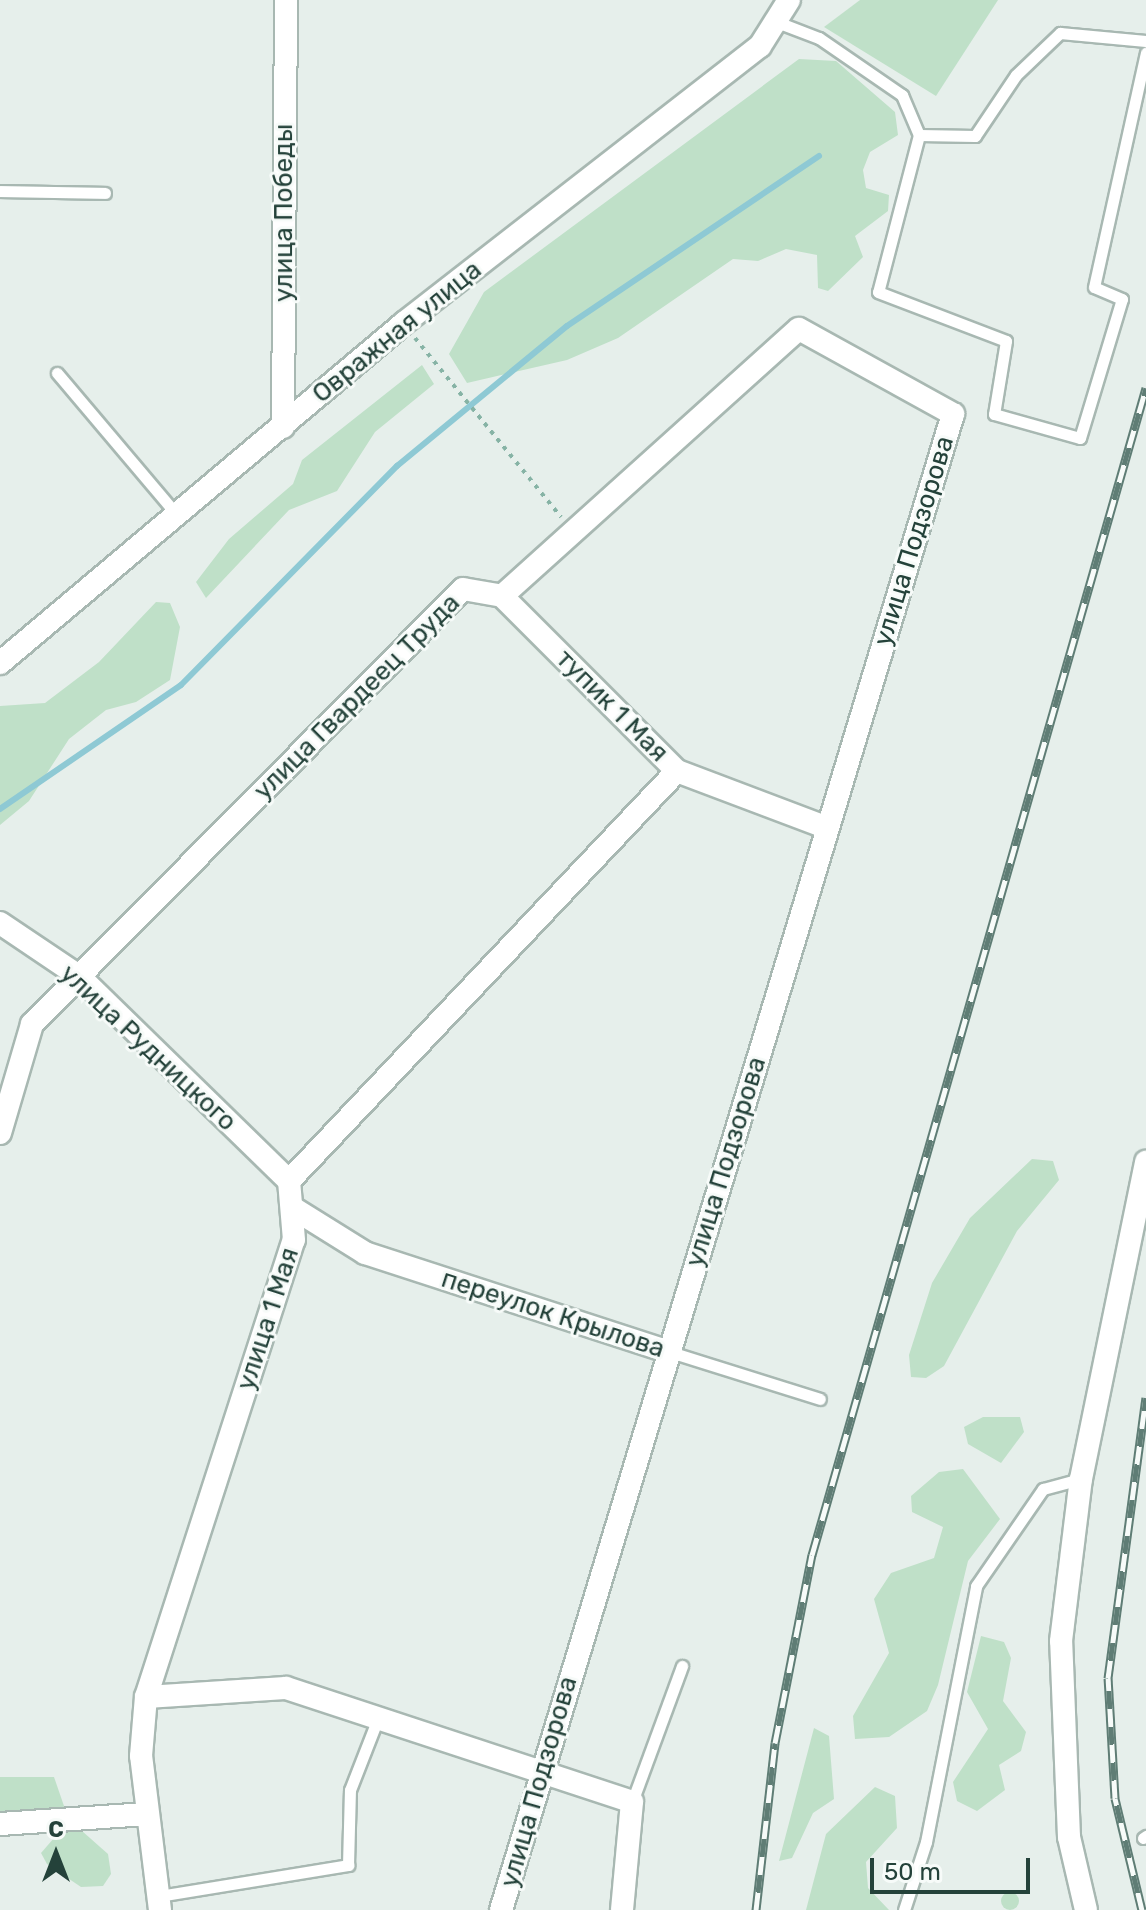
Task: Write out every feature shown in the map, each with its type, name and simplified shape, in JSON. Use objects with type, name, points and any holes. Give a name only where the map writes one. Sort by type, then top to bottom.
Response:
[{"type":"street","name":"улица Победы","points":[[283,427],[286,0]]},
{"type":"street","name":"Овражная улица","points":[[0,663],[179,516],[404,323],[760,46],[789,0]]},
{"type":"street","name":"улица Гвардеец Труда","points":[[0,1133],[32,1024],[463,589],[502,596],[799,329],[953,414]]},
{"type":"street","name":"улица Подзорова","points":[[501,1910],[825,827],[953,414]]},
{"type":"street","name":"тупик 1 Мая","points":[[502,596],[677,771],[825,827]]},
{"type":"street","points":[[289,1181],[677,771]]},
{"type":"street","name":"улица Рудницкого","points":[[0,923],[80,977],[289,1181]]},
{"type":"street","points":[[1086,1910],[1069,1837],[1060,1730],[1061,1641],[1081,1479],[1146,1162]]},
{"type":"street","name":"улица 1 Мая","points":[[160,1903],[147,1814],[146,1697],[294,1240],[296,1210],[289,1181]]},
{"type":"street","name":"переулок Крылова","points":[[296,1210],[365,1253],[670,1352]]},
{"type":"street","points":[[146,1697],[286,1688],[541,1768],[632,1802],[622,1910]]},
{"type":"street","points":[[0,1824],[147,1814]]},
{"type":"lane","points":[[777,22],[819,38],[902,95],[919,135],[878,292],[1006,341],[994,414],[1080,438],[1122,299],[1094,287],[1146,53]]},
{"type":"lane","points":[[919,135],[975,136],[1016,75],[1060,33],[1146,41]]},
{"type":"lane","points":[[0,191],[105,193]]},
{"type":"lane","points":[[57,373],[179,516]]},
{"type":"lane","name":"переулок Крылова","points":[[670,1352],[820,1399]]},
{"type":"lane","points":[[904,1910],[926,1842],[976,1586],[1043,1489],[1081,1479]]},
{"type":"lane","points":[[632,1802],[682,1666]]},
{"type":"lane","points":[[160,1903],[348,1865],[350,1790],[378,1717]]},
{"type":"path","points":[[404,323],[573,531]]},
{"type":"green space","points":[[860,0],[998,0],[936,96],[824,27]]},
{"type":"green space","points":[[799,59],[836,61],[895,112],[898,135],[870,152],[863,170],[866,188],[889,195],[888,211],[855,236],[863,257],[828,291],[818,288],[817,255],[786,249],[758,261],[733,259],[618,338],[567,360],[467,383],[449,354],[484,292]]},
{"type":"green space","points":[[422,365],[434,384],[375,432],[337,491],[289,510],[206,598],[196,582],[229,539],[293,484],[302,460]]},
{"type":"green space","points":[[156,602],[170,603],[180,627],[170,680],[136,702],[106,710],[69,739],[29,801],[0,825],[0,706],[45,703],[99,662]]},
{"type":"green space","points":[[1032,1159],[1053,1161],[1059,1180],[1017,1231],[944,1366],[926,1378],[911,1377],[909,1355],[932,1283],[970,1218]]},
{"type":"green space","points":[[983,1417],[1020,1417],[1024,1432],[1001,1463],[968,1444],[964,1427]]},
{"type":"green space","points":[[963,1469],[1000,1519],[968,1561],[938,1685],[927,1711],[889,1737],[855,1739],[853,1716],[889,1653],[874,1599],[891,1573],[934,1558],[943,1527],[912,1512],[911,1496],[939,1472]]},
{"type":"green space","points":[[981,1636],[1004,1642],[1011,1658],[1003,1701],[1026,1732],[1021,1751],[999,1765],[1005,1790],[977,1811],[957,1801],[953,1782],[988,1729],[967,1692]]},
{"type":"green space","points":[[814,1728],[829,1736],[834,1799],[813,1813],[792,1858],[779,1861]]},
{"type":"green space","points":[[0,1777],[54,1777],[65,1809],[0,1815]]},
{"type":"green space","points":[[875,1787],[895,1796],[897,1828],[866,1862],[868,1888],[889,1910],[806,1910],[826,1834]]},
{"type":"green space","points":[[61,1830],[82,1831],[108,1854],[111,1874],[103,1886],[81,1887],[47,1864],[41,1853]]},
{"type":"green space","points":[[1010,1892],[1019,1901],[1010,1910],[1001,1901]]},
{"type":"waterway","points":[[0,809],[181,685],[397,466],[567,326],[819,156]]},
{"type":"railway","points":[[756,1910],[775,1743],[812,1555],[1146,388]]},
{"type":"railway","points":[[1142,1910],[1115,1798],[1108,1678],[1146,1398]]}]
